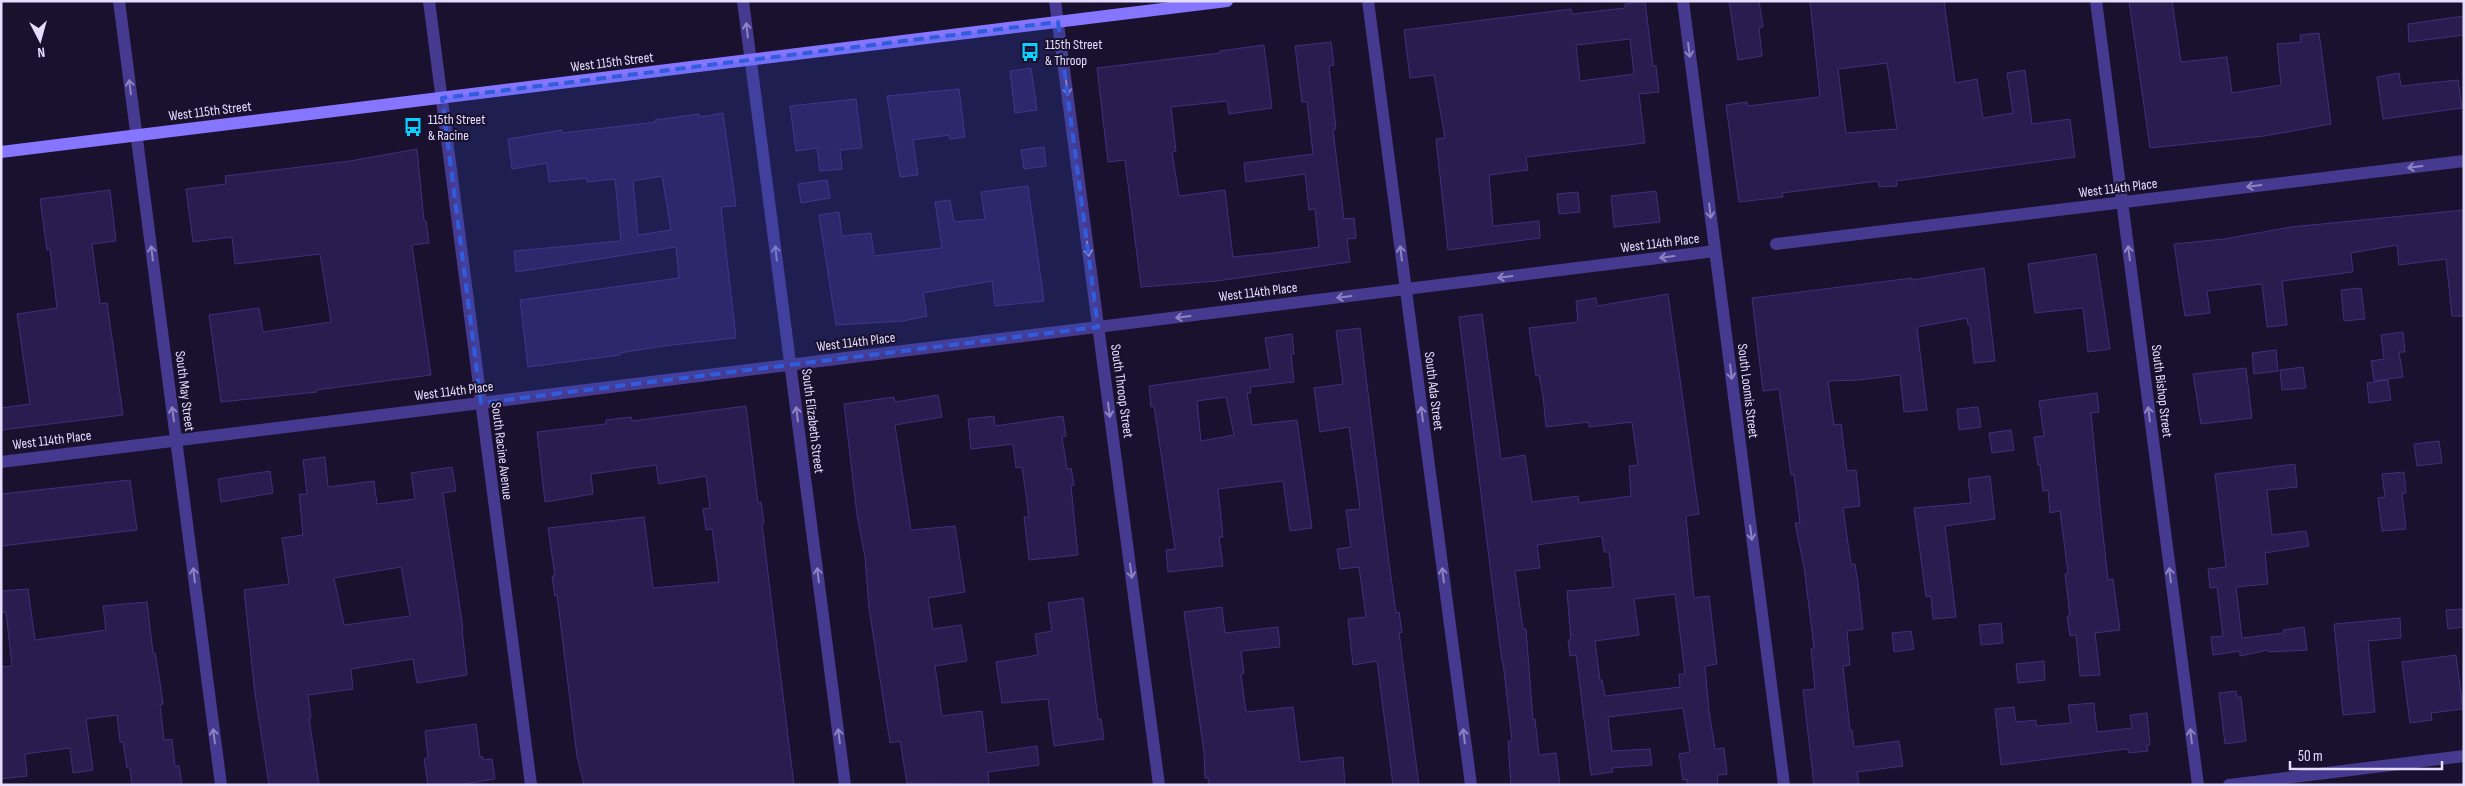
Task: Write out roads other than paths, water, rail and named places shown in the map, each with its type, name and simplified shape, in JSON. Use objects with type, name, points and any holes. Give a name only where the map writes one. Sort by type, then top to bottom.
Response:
[{"type":"street","name":"South May Street","points":[[119,1],[221,785]]},
{"type":"street","name":"South Racine Avenue","points":[[429,1],[530,785]]},
{"type":"street","name":"South Elizabeth Street","points":[[744,1],[846,785]]},
{"type":"street","name":"South Throop Street","points":[[1055,1],[1159,785]]},
{"type":"street","name":"West 115th Street","points":[[1,152],[1227,1]]},
{"type":"street","name":"South Ada Street","points":[[1368,1],[1471,785]]},
{"type":"street","name":"South Loomis Street","points":[[1683,1],[1784,785]]},
{"type":"street","name":"South Bishop Street","points":[[2096,1],[2198,785]]},
{"type":"street","name":"West 114th Place","points":[[1776,244],[2464,161]]},
{"type":"street","name":"West 114th Place","points":[[1,462],[1715,251]]},
{"type":"street","points":[[2229,785],[2464,756]]},
{"type":"place","name":"115th Street & Throop","points":[[1030,52]]},
{"type":"place","name":"115th Street & Racine","points":[[413,127]]}]
